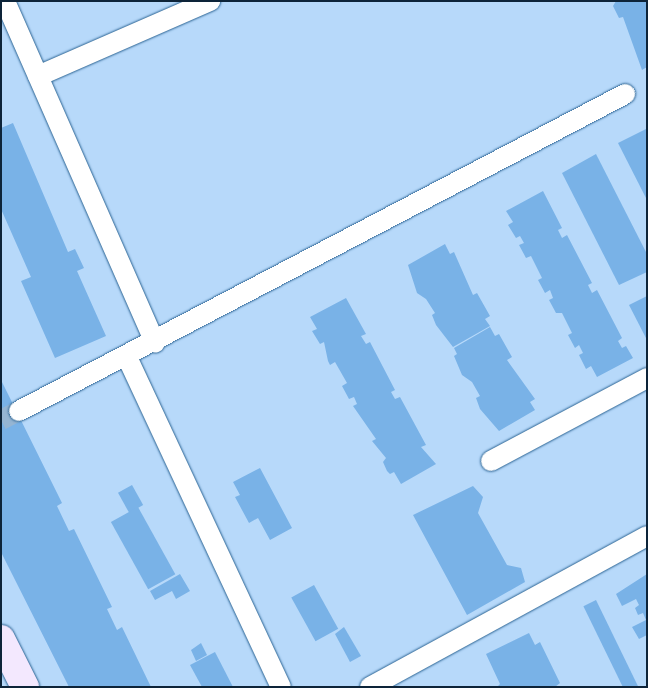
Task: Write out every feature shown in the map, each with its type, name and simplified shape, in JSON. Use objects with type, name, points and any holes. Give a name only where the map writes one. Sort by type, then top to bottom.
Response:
[{"type":"street","points":[[5,1],[155,343]]},
{"type":"street","points":[[38,76],[210,1]]},
{"type":"street","points":[[20,411],[155,343],[625,94]]},
{"type":"street","points":[[127,357],[281,687]]},
{"type":"street","points":[[491,461],[647,378]]},
{"type":"street","points":[[370,687],[647,536]]},
{"type":"street","points":[[1,639],[25,687]]},
{"type":"building","points":[[616,1],[647,1],[647,67],[642,70],[623,17],[619,18],[613,6]]},
{"type":"building","points":[[13,123],[68,252],[75,249],[84,268],[77,271],[106,336],[55,358],[21,281],[31,277],[1,209],[1,128]]},
{"type":"building","points":[[647,130],[647,200],[618,143]]},
{"type":"building","points":[[596,154],[647,254],[647,272],[619,285],[562,173]]},
{"type":"building","points":[[543,191],[562,228],[558,230],[562,238],[567,235],[592,283],[588,285],[592,293],[597,290],[622,338],[618,341],[622,348],[626,346],[633,358],[597,377],[591,366],[586,369],[579,355],[583,353],[579,345],[575,348],[568,335],[572,333],[562,313],[556,313],[549,300],[553,298],[550,290],[545,293],[538,280],[542,278],[531,256],[526,258],[519,245],[524,243],[520,236],[516,238],[508,225],[513,222],[506,211]]},
{"type":"building","points":[[445,244],[450,254],[454,252],[473,295],[477,293],[490,316],[485,319],[490,326],[453,347],[436,325],[432,315],[435,313],[426,299],[417,293],[408,265]]},
{"type":"building","points":[[647,296],[647,340],[629,305]]},
{"type":"building","points":[[346,298],[366,334],[361,336],[366,344],[370,342],[395,390],[391,392],[395,399],[400,397],[426,445],[421,447],[436,464],[401,484],[394,472],[390,474],[387,471],[383,462],[386,458],[372,441],[376,439],[353,406],[357,404],[354,397],[349,399],[342,386],[347,383],[335,362],[330,365],[324,342],[320,344],[312,331],[317,329],[310,317]]},
{"type":"building","points":[[490,327],[495,336],[499,334],[512,357],[507,360],[535,399],[530,402],[535,410],[499,431],[480,409],[476,398],[480,396],[472,382],[462,375],[454,356],[457,354],[454,348]]},
{"type":"building","points":[[1,380],[62,503],[57,506],[69,531],[74,529],[112,607],[107,609],[117,630],[122,627],[151,687],[69,687],[1,552]]},
{"type":"building","points":[[260,468],[292,528],[270,540],[258,518],[249,523],[235,497],[240,495],[233,482]]},
{"type":"building","points":[[132,485],[143,505],[129,513],[118,493]]},
{"type":"building","points":[[473,486],[483,497],[478,513],[507,565],[521,568],[525,582],[467,615],[413,515]]},
{"type":"building","points":[[138,507],[175,574],[148,589],[111,522]]},
{"type":"building","points":[[180,574],[190,591],[176,599],[172,591],[155,600],[150,591]]},
{"type":"building","points":[[647,574],[647,635],[639,639],[632,627],[646,620],[643,613],[638,615],[635,608],[639,605],[636,599],[622,606],[616,594]]},
{"type":"building","points":[[314,585],[338,629],[316,641],[291,598]]},
{"type":"building","points":[[596,600],[638,687],[623,687],[583,606]]},
{"type":"building","points":[[344,627],[361,656],[350,662],[335,634]]},
{"type":"building","points":[[529,633],[535,645],[540,642],[560,683],[555,687],[497,687],[500,684],[486,654]]},
{"type":"building","points":[[201,643],[207,655],[196,661],[191,650]]},
{"type":"building","points":[[215,652],[233,687],[202,687],[190,665]]},
{"type":"tunnel","points":[[1,420],[19,411]]}]
